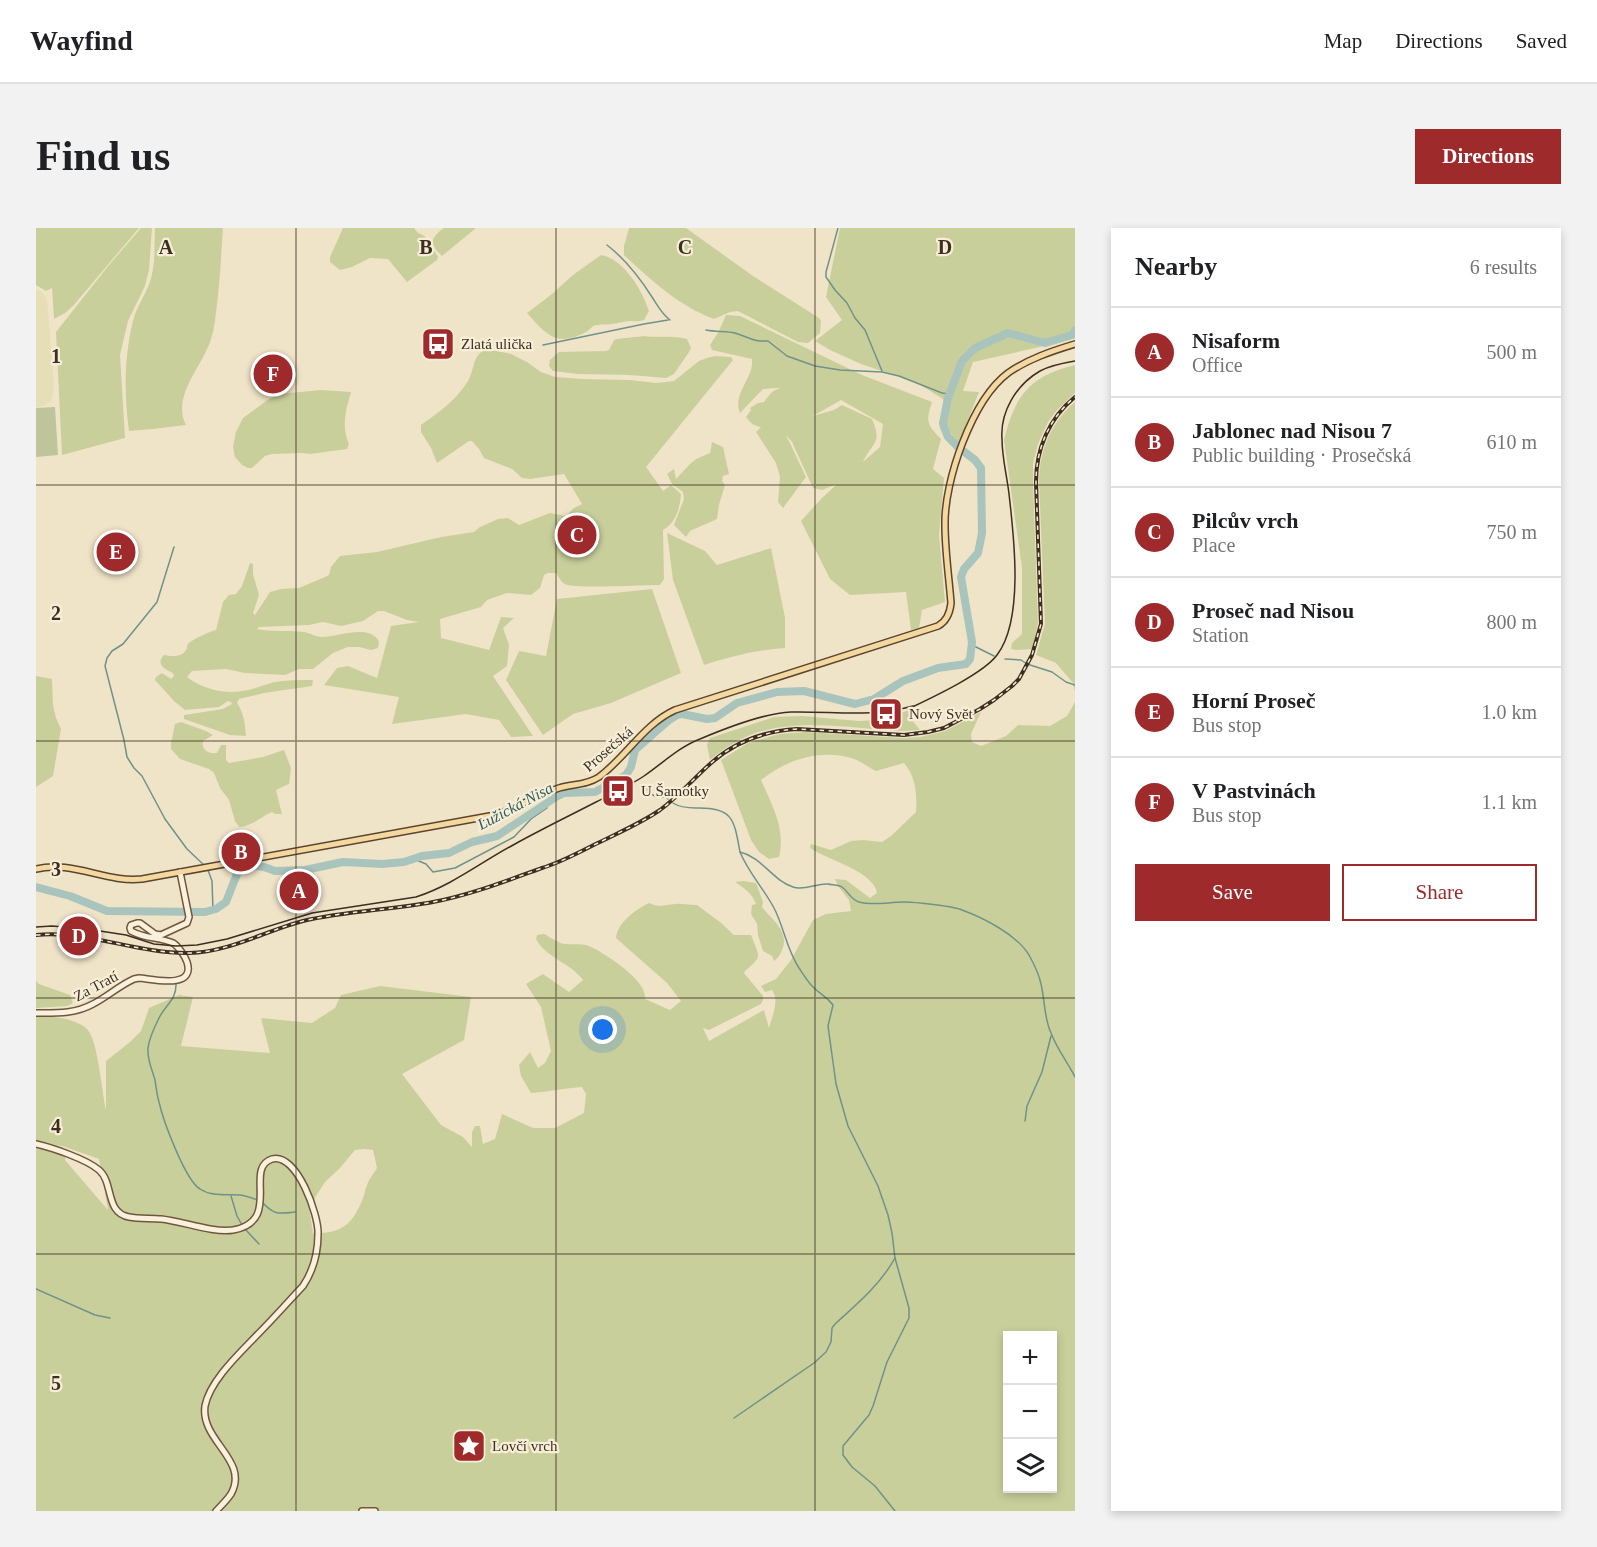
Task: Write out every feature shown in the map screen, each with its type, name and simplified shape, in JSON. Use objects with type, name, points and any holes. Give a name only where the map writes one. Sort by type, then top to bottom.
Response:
[{"type":"main road","name":"Prosečská","points":[[36,869],[62,867],[134,880],[503,812],[558,789],[593,781],[662,718],[675,710],[942,624],[949,615],[951,603],[944,524],[950,481],[963,444],[982,402],[1006,374],[1025,363],[1075,344]]},
{"type":"street","name":"Za Tratí","points":[[36,1013],[62,1013],[83,1009],[129,981],[139,978],[167,982],[184,977],[188,971],[187,960],[174,944],[144,937],[131,931],[130,928],[140,923],[155,934],[162,935],[186,923],[189,917],[180,872]]},
{"type":"street","points":[[36,1144],[54,1149],[97,1168],[107,1180],[113,1206],[120,1214],[128,1217],[162,1219],[204,1228],[232,1230],[248,1224],[257,1215],[261,1207],[260,1171],[266,1162],[275,1158],[285,1161],[298,1174],[314,1209],[318,1232],[315,1260],[311,1273],[303,1286],[222,1372],[205,1406],[205,1420],[209,1431],[235,1468],[232,1492],[216,1511]]},
{"type":"street","points":[[362,1511],[375,1511]]},
{"type":"shaded area","points":[[36,289],[42,292],[47,299],[54,385],[52,400],[44,406],[36,407]]},
{"type":"green space","points":[[36,228],[139,228],[73,306],[54,319],[52,288],[46,291],[36,285]]},
{"type":"green space","points":[[141,228],[152,228],[149,270],[145,286],[128,321],[120,355],[125,438],[62,455],[56,332]]},
{"type":"green space","points":[[155,228],[223,228],[215,319],[207,349],[185,392],[182,414],[186,425],[129,431],[126,362],[134,316],[152,273]]},
{"type":"green space","points":[[343,228],[414,228],[427,239],[438,257],[407,282],[388,259],[370,258],[340,270],[330,262],[330,257]]},
{"type":"green space","points":[[444,228],[476,228],[442,256],[433,245],[433,241]]},
{"type":"green space","points":[[629,228],[686,228],[753,276],[819,318],[820,333],[808,343],[798,342],[738,311],[714,319],[701,314],[677,300],[624,255]]},
{"type":"green space","points":[[840,228],[1075,228],[1075,338],[973,362],[963,391],[979,392],[958,445],[948,428],[943,399],[917,383],[861,364],[815,341],[842,320],[826,297]]},
{"type":"green space","points":[[601,255],[617,262],[637,285],[649,311],[644,320],[595,325],[576,337],[567,339],[552,336],[527,313]]},
{"type":"green space","points":[[726,315],[740,316],[862,375],[932,402],[929,422],[941,439],[933,469],[944,478],[939,535],[945,602],[922,610],[919,628],[911,630],[906,592],[850,595],[830,579],[801,521],[837,484],[822,490],[813,488],[792,442],[786,435],[806,477],[783,508],[778,502],[780,477],[776,463],[756,432],[761,427],[752,424],[746,417],[750,408],[764,402],[773,392],[780,389],[778,388],[763,389],[740,413],[739,399],[750,373],[752,359],[712,350],[710,345]],"holes":[[[841,400],[883,424],[880,447],[863,462],[876,438],[872,419],[842,405],[834,410],[813,416]]]},
{"type":"green space","points":[[644,336],[687,339],[691,348],[674,374],[666,378],[578,374],[553,371],[549,366],[550,360],[559,352],[605,351],[609,350],[614,340]]},
{"type":"green space","points":[[483,351],[511,354],[541,372],[555,377],[656,383],[674,381],[699,361],[707,358],[731,357],[733,360],[646,467],[663,491],[671,485],[681,494],[676,515],[663,530],[664,579],[660,585],[595,587],[571,585],[561,581],[556,573],[548,573],[544,575],[540,588],[531,595],[507,593],[487,600],[481,607],[440,619],[441,638],[489,650],[501,617],[514,618],[503,628],[509,645],[507,666],[493,676],[533,736],[511,737],[499,720],[466,714],[392,724],[399,697],[324,685],[337,668],[348,666],[377,678],[391,626],[419,622],[384,611],[378,611],[363,621],[341,626],[323,622],[309,625],[259,627],[257,629],[304,632],[322,637],[353,632],[369,633],[379,642],[378,648],[371,650],[348,647],[333,653],[313,669],[299,669],[285,675],[245,673],[226,669],[192,671],[187,677],[208,688],[224,692],[248,690],[280,681],[313,680],[312,686],[239,699],[237,703],[243,715],[246,736],[230,735],[184,719],[184,715],[223,709],[232,704],[228,701],[219,707],[185,710],[155,680],[162,673],[171,679],[174,676],[162,666],[161,658],[164,655],[181,654],[190,642],[216,630],[223,602],[229,595],[236,594],[242,586],[250,563],[253,564],[253,574],[259,595],[253,613],[255,615],[270,592],[299,588],[329,575],[331,567],[340,556],[377,552],[474,532],[498,519],[508,518],[519,525],[550,513],[566,516],[582,504],[564,474],[522,478],[512,469],[484,458],[472,441],[437,463],[421,432],[421,425],[448,405],[459,393],[469,379],[477,356]]},
{"type":"green space","points":[[1075,365],[1075,393],[1048,422],[1038,444],[1033,464],[1038,624],[1032,649],[1011,649],[1012,643],[1022,634],[1022,568],[1004,440],[1013,411],[1027,390],[1046,375]]},
{"type":"green space","points":[[321,390],[351,392],[345,418],[345,431],[349,444],[347,449],[310,454],[272,454],[265,456],[252,468],[242,465],[235,457],[233,447],[236,432],[243,418],[279,394]]},
{"type":"green space","points":[[1075,402],[1075,692],[1073,683],[1056,663],[1036,655],[1045,624],[1039,482],[1041,459],[1053,428]]},
{"type":"green space","points":[[55,407],[58,455],[36,457],[36,408]]},
{"type":"green space","points":[[712,442],[723,447],[729,474],[723,476],[722,481],[725,485],[717,519],[690,531],[686,537],[674,525],[684,499],[683,492],[672,484],[667,474],[674,469],[676,479],[696,459],[710,453]]},
{"type":"green space","points":[[667,533],[705,551],[717,565],[771,548],[785,618],[785,648],[744,654],[704,665],[673,580]]},
{"type":"green space","points":[[652,589],[681,673],[611,703],[573,714],[543,735],[506,680],[519,651],[546,656],[557,599]]},
{"type":"green space","points":[[36,676],[52,679],[53,705],[61,729],[53,776],[36,787]]},
{"type":"green space","points":[[1075,702],[1075,1511],[36,1511],[36,1146],[65,1157],[65,1160],[108,1210],[99,1159],[36,1140],[36,1016],[69,1020],[86,1028],[90,1033],[97,1054],[106,1110],[106,1061],[141,1031],[149,1008],[179,995],[193,997],[181,1046],[270,1053],[261,1018],[312,1023],[335,1008],[341,995],[380,986],[471,997],[464,1040],[402,1074],[441,1125],[463,1137],[472,1147],[472,1132],[475,1126],[480,1126],[483,1144],[495,1139],[502,1114],[533,1128],[555,1128],[584,1113],[586,1094],[582,1087],[531,1093],[521,1076],[519,1065],[530,1052],[538,1068],[545,1063],[551,1051],[541,1007],[526,984],[543,974],[569,992],[583,980],[572,969],[540,946],[536,939],[537,935],[544,934],[562,943],[589,946],[633,976],[640,984],[645,999],[670,1010],[681,1001],[667,983],[616,938],[617,932],[628,917],[649,903],[659,906],[697,905],[734,935],[751,935],[758,955],[755,962],[744,973],[763,996],[761,1004],[709,1030],[703,1028],[709,1041],[764,1010],[769,1028],[775,1009],[775,999],[772,990],[765,992],[761,986],[776,979],[791,960],[813,920],[826,914],[851,911],[849,900],[835,879],[846,880],[870,898],[877,893],[868,878],[810,848],[811,844],[831,850],[851,841],[882,842],[916,812],[915,786],[904,763],[876,771],[854,759],[839,756],[803,758],[781,767],[761,780],[777,817],[781,837],[779,857],[769,859],[759,852],[751,840],[721,760],[748,743],[779,734],[806,732],[920,737],[945,731],[981,712],[971,734],[972,742],[981,746],[1006,736],[1018,725],[1050,726],[1067,716]],"holes":[[[355,1150],[373,1150],[377,1168],[355,1215],[339,1229],[332,1232],[313,1233],[309,1207],[325,1182]]]},
{"type":"green space","points":[[910,710],[911,719],[920,730],[904,731],[826,725],[787,727],[750,735],[729,746],[710,760],[707,745],[710,738],[774,717],[802,716],[859,721],[877,720]]},
{"type":"green space","points":[[181,722],[213,735],[203,741],[204,749],[209,752],[217,753],[221,745],[226,745],[226,760],[229,763],[263,757],[284,750],[291,768],[289,784],[276,790],[282,814],[272,812],[239,827],[229,800],[220,788],[214,773],[180,759],[171,749],[175,724]]},
{"type":"green space","points":[[735,882],[756,883],[763,902],[762,907],[782,931],[784,943],[778,958],[774,961],[772,956],[763,951],[757,924],[751,914],[752,905],[756,904],[747,891]]},
{"type":"green space","points":[[36,981],[70,995],[73,1003],[67,1006],[36,1008]]},
{"type":"waterway","points":[[838,228],[826,277],[865,330],[882,371]]},
{"type":"waterway","points":[[607,245],[632,269],[670,320]]},
{"type":"waterway","points":[[543,345],[668,320]]},
{"type":"waterway","points":[[706,330],[732,332],[754,340],[768,341],[787,356],[815,366],[882,372],[949,394]]},
{"type":"waterway","name":"Lužická Nisa","points":[[36,887],[70,896],[107,911],[205,912],[216,909],[226,902],[237,874],[242,869],[256,866],[275,871],[305,870],[343,862],[382,864],[404,862],[422,856],[449,853],[472,842],[497,836],[564,793],[595,792],[626,775],[631,767],[635,750],[677,715],[715,718],[737,703],[777,692],[804,691],[855,704],[874,699],[903,681],[938,668],[966,664],[970,659],[972,642],[961,577],[964,569],[978,553],[982,533],[981,468],[948,437],[943,423],[948,398],[962,361],[975,348],[1008,333],[1045,343],[1072,335],[1075,330]]},
{"type":"waterway","points":[[174,547],[157,602],[123,644],[112,651],[105,666],[127,757],[142,776],[165,819],[187,849],[205,866]]},
{"type":"waterway","points":[[972,645],[994,656]]},
{"type":"waterway","points":[[1005,659],[1021,660],[1052,672],[1066,682],[1075,685]]},
{"type":"waterway","points":[[647,789],[655,796],[668,799]]},
{"type":"waterway","points":[[414,859],[426,864],[433,872],[455,868],[514,837],[531,819],[547,808],[546,803]]},
{"type":"waterway","points":[[673,803],[684,807],[708,808],[725,813],[733,823],[740,852],[755,859],[779,879],[793,887],[837,885],[859,902],[876,904],[909,902],[957,909],[980,918],[1008,934],[1024,948],[1034,965],[1041,984],[1049,1027],[1056,1045],[1075,1077]]},
{"type":"waterway","points":[[740,852],[747,867],[774,908],[799,968],[811,985],[833,1005],[828,1026],[836,1084],[848,1126],[878,1186],[888,1215],[895,1258],[909,1308],[909,1318],[887,1362],[869,1415],[843,1446],[843,1455],[852,1467],[875,1486],[895,1511]]},
{"type":"waterway","points":[[208,870],[212,881],[213,910]]},
{"type":"waterway","points":[[176,982],[173,998],[159,1018],[148,1048],[161,1111],[170,1135],[181,1162],[200,1189],[214,1194],[240,1195],[258,1200]]},
{"type":"waterway","points":[[1025,1121],[1027,1106],[1042,1072],[1051,1036]]},
{"type":"waterway","points":[[231,1196],[242,1225]]},
{"type":"waterway","points":[[262,1202],[277,1213],[295,1212]]},
{"type":"waterway","points":[[245,1229],[259,1244]]},
{"type":"waterway","points":[[734,1418],[814,1363],[826,1352],[831,1342],[832,1328],[875,1285],[895,1258]]},
{"type":"waterway","points":[[36,1289],[95,1315],[110,1318]]},
{"type":"tram line","points":[[908,709],[980,670],[997,655],[1005,640],[1014,600],[1015,555],[1002,446],[1004,419],[1011,400],[1031,377],[1048,367],[1075,361]]},
{"type":"tram line","points":[[36,927],[87,929],[126,935],[154,944],[197,945],[227,939],[312,913],[416,897],[455,880],[525,838],[626,787],[685,746],[721,730],[780,713],[867,713],[913,706]]},
{"type":"railway","points":[[36,935],[75,936],[150,950],[204,952],[233,945],[303,921],[447,899],[557,863],[638,823],[667,805],[719,756],[750,739],[773,732],[797,729],[904,735],[944,728],[980,709],[1012,686],[1019,679],[1032,655],[1041,624],[1036,482],[1038,458],[1051,424],[1075,397]]},
{"type":"place","name":"Zlatá ulička","points":[[438,344]]},
{"type":"place","name":"V Pastvinách","points":[[273,374]]},
{"type":"place","name":"Pilcův vrch","points":[[577,535]]},
{"type":"place","name":"Horní Proseč","points":[[116,552]]},
{"type":"place","name":"Nový Svět","points":[[886,714]]},
{"type":"place","name":"U Šamotky","points":[[618,791]]},
{"type":"place","name":"Jablonec nad Nisou 7","points":[[241,852]]},
{"type":"place","name":"Nisaform","points":[[299,891]]},
{"type":"place","name":"Proseč nad Nisou","points":[[79,936]]},
{"type":"place","name":"Lovčí vrch","points":[[469,1446]]}]
